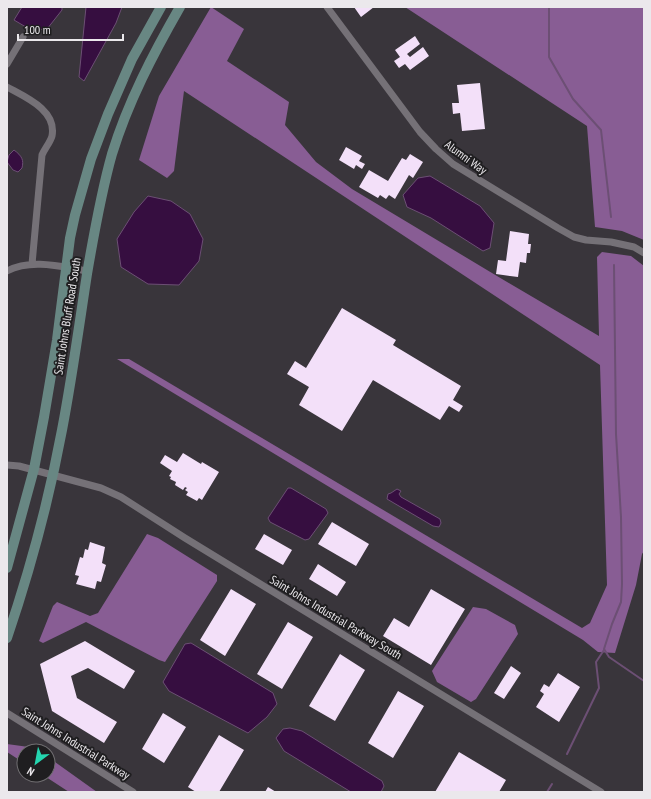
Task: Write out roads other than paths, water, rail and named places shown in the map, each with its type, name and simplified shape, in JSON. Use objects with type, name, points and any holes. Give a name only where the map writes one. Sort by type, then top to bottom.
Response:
[{"type":"main road","name":"Saint Johns Bluff Road South","points":[[7,568],[34,469],[57,340],[66,268],[75,215],[91,159],[108,114],[132,59],[161,7]]},
{"type":"main road","name":"Saint Johns Bluff Road South","points":[[7,638],[53,475],[62,430],[96,220],[113,153],[145,70],[180,7]]},
{"type":"street","name":"Alumni Way","points":[[327,7],[420,132],[453,164],[528,211],[574,237],[586,240],[623,244],[634,247],[644,253]]},
{"type":"street","points":[[7,64],[23,37]]},
{"type":"street","points":[[7,87],[40,106],[46,113],[53,127],[50,143],[42,155],[32,264]]},
{"type":"street","points":[[7,271],[32,264],[88,271]]},
{"type":"street","name":"Saint Johns Industrial Parkway South","points":[[7,465],[34,469],[101,488],[121,497],[211,554],[601,792]]},
{"type":"street","name":"Saint Johns Industrial Parkway","points":[[7,713],[133,792]]},
{"type":"waterway","points":[[549,7],[549,57],[573,99],[601,130],[611,217]]},
{"type":"waterway","points":[[614,265],[616,434],[621,517],[622,584],[621,602],[604,649],[609,657],[644,681]]},
{"type":"waterway","points":[[567,754],[599,688],[596,662],[604,650]]},
{"type":"waterway","points":[[547,792],[552,784]]}]
